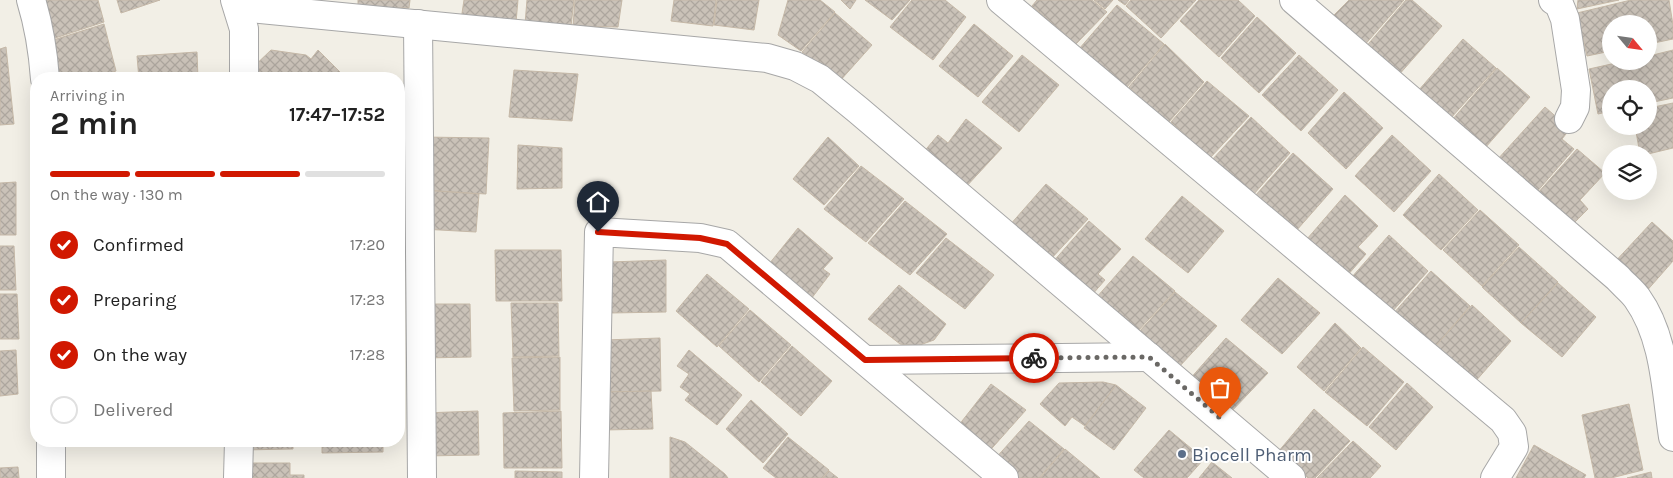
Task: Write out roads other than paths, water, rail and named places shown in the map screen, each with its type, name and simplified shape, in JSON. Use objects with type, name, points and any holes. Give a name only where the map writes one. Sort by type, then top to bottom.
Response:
[{"type":"street","points":[[31,0],[42,45],[44,72]]},
{"type":"street","points":[[1002,0],[1503,420],[1512,433],[1514,447],[1495,478]]},
{"type":"street","points":[[1294,0],[1618,278],[1637,298],[1651,322],[1660,350],[1673,437]]},
{"type":"street","points":[[1553,0],[1559,4],[1565,19],[1576,90],[1575,107],[1569,120]]},
{"type":"street","points":[[244,72],[244,30],[236,4],[766,58],[795,66],[820,79],[858,110],[1291,478]]},
{"type":"street","points":[[418,24],[422,478]]},
{"type":"street","points":[[594,478],[598,232],[700,238],[727,244],[1004,478]]},
{"type":"street","points":[[865,360],[1149,357]]},
{"type":"street","points":[[51,447],[51,478]]},
{"type":"street","points":[[238,447],[238,478]]},
{"type":"place","name":"Biocell Pharm","points":[[1182,454]]}]
